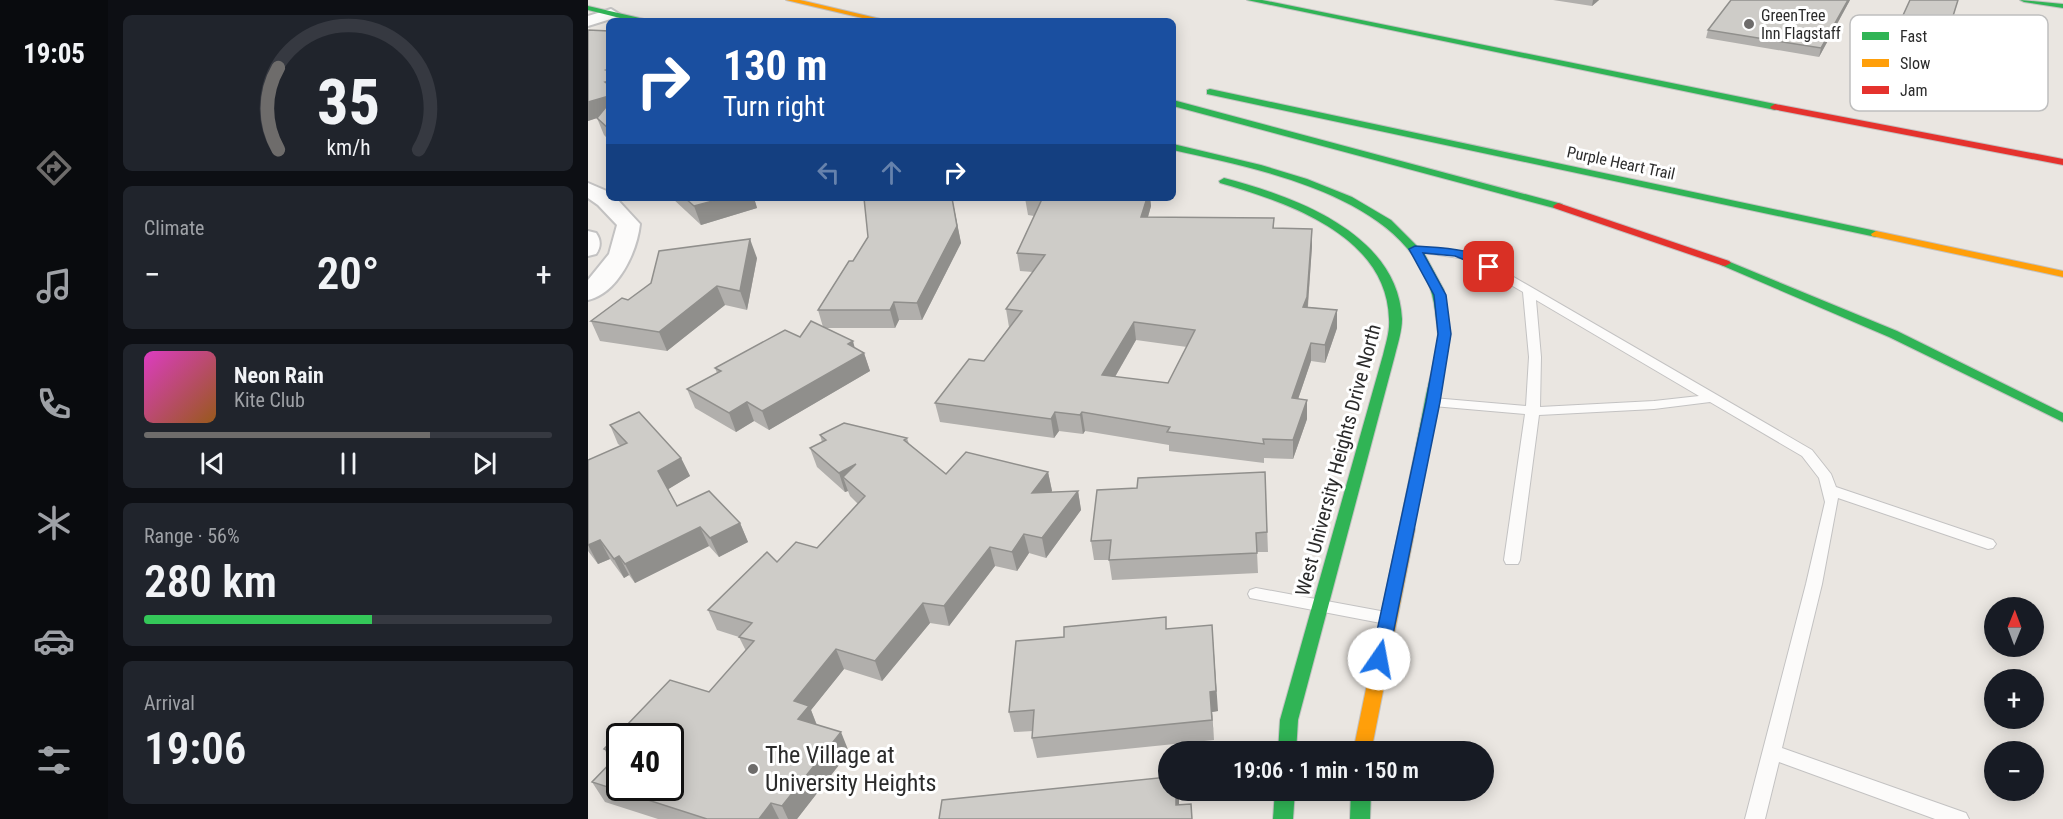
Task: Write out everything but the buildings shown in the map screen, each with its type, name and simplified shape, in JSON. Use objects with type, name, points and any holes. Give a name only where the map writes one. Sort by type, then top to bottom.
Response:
[{"type":"main road","points":[[788,0],[854,18]]},
{"type":"main road","points":[[788,0],[871,18]]},
{"type":"main road","points":[[1251,0],[1766,105],[2063,162]]},
{"type":"main road","points":[[2024,0],[2063,6]]},
{"type":"main road","name":"Purple Heart Trail","points":[[1196,89],[2063,274]]},
{"type":"main road","points":[[1176,104],[1517,194],[1600,219],[1749,271],[1969,368],[2063,418]]},
{"type":"main road","points":[[1176,148],[1281,172],[1311,182],[1365,207],[1388,223],[1415,249],[1440,295],[1444,314],[1444,334],[1433,402],[1364,741]]},
{"type":"main road","name":"West University Heights Drive North","points":[[1207,177],[1297,203],[1338,226],[1369,252],[1390,293],[1395,313],[1392,344],[1289,720],[1288,741]]},
{"type":"main road","points":[[1283,819],[1284,801]]},
{"type":"main road","points":[[1359,819],[1360,801]]},
{"type":"street","points":[[589,15],[606,21]]},
{"type":"street","points":[[588,189],[606,200]]},
{"type":"street","points":[[588,293],[604,279],[623,252],[628,239],[629,224],[607,201]]},
{"type":"street","points":[[588,238],[588,249]]},
{"type":"lane","points":[[1415,249],[1456,252],[1470,256],[1807,453],[1822,472],[1830,490],[1832,502],[1815,584],[1755,819]]},
{"type":"lane","points":[[1512,560],[1534,411],[1533,311],[1529,290]]},
{"type":"lane","points":[[1433,402],[1534,411],[1654,405],[1712,398]]},
{"type":"lane","points":[[1830,490],[1988,543]]},
{"type":"lane","points":[[1256,594],[1388,618]]},
{"type":"lane","points":[[1772,752],[1959,819]]},
{"type":"traffic: fast","points":[[1251,0],[1775,107]]},
{"type":"traffic: fast","points":[[2024,0],[2063,6]]},
{"type":"traffic: fast","points":[[588,8],[629,18]]},
{"type":"traffic: fast","points":[[1210,92],[1876,234]]},
{"type":"traffic: fast","points":[[1176,104],[1558,206]]},
{"type":"traffic: fast","points":[[1176,148],[1258,167],[1304,181],[1348,199],[1387,223],[1418,253],[1438,290],[1444,336],[1407,529]]},
{"type":"traffic: fast","points":[[1224,181],[1279,198],[1306,210],[1355,240],[1374,261],[1388,285],[1395,314],[1395,330],[1389,355],[1289,720],[1288,741]]},
{"type":"traffic: fast","points":[[1725,263],[1893,334],[2063,418]]},
{"type":"traffic: fast","points":[[1283,819],[1284,801]]},
{"type":"traffic: fast","points":[[1360,819],[1361,801]]},
{"type":"traffic: slow","points":[[790,0],[871,18]]},
{"type":"traffic: slow","points":[[1876,234],[2063,274]]},
{"type":"traffic: slow","points":[[1364,741],[1407,529]]},
{"type":"traffic: jam","points":[[1775,107],[2063,162]]},
{"type":"traffic: jam","points":[[1558,206],[1725,263]]},
{"type":"place","name":"GreenTree Inn Flagstaff","points":[[1749,24]]},
{"type":"place","name":"The Village at University Heights","points":[[753,769]]},
{"type":"route","points":[[1379,659],[1433,402],[1444,334],[1444,314],[1440,295],[1415,249],[1456,252],[1470,256],[1489,267]]}]
